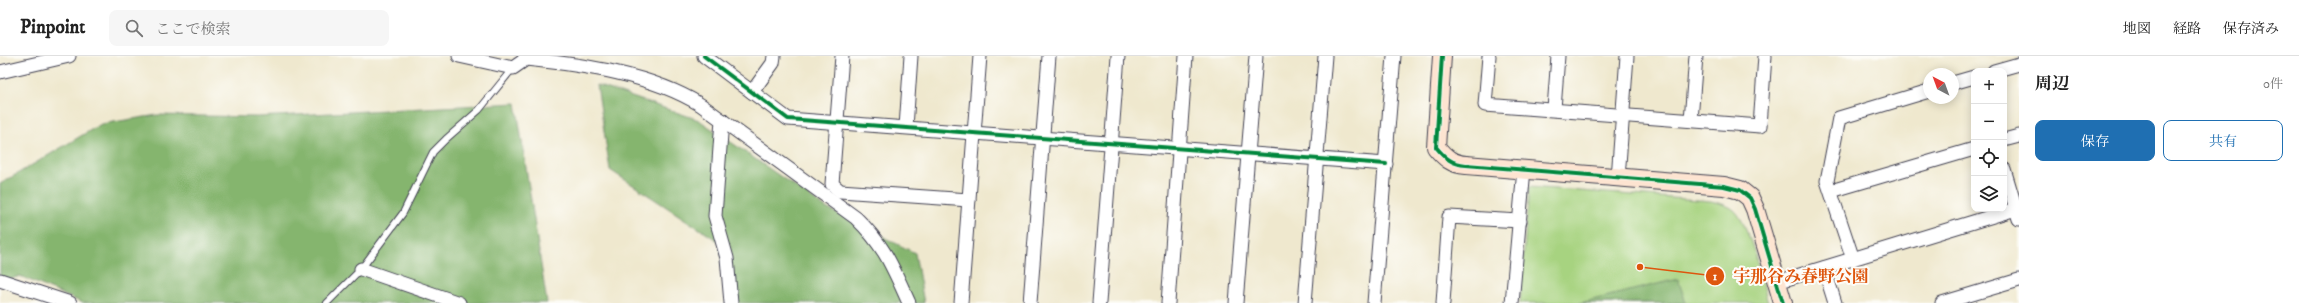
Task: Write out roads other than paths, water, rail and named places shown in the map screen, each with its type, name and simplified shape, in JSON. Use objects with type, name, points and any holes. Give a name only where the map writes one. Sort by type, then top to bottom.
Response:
[{"type":"street","points":[[0,72],[69,56]]},
{"type":"street","points":[[459,56],[513,68],[526,58],[566,63],[655,82],[681,92],[722,120],[856,218],[876,237],[892,265],[909,303]]},
{"type":"street","points":[[704,56],[788,119],[1111,142],[1386,164]]},
{"type":"street","points":[[752,92],[773,63],[774,56]]},
{"type":"street","points":[[842,56],[832,184],[840,191],[969,200]]},
{"type":"street","points":[[906,127],[911,56]]},
{"type":"street","points":[[961,303],[980,56]]},
{"type":"street","points":[[1030,303],[1049,56]]},
{"type":"street","points":[[1099,303],[1118,56]]},
{"type":"street","points":[[1168,303],[1186,56]]},
{"type":"street","points":[[1236,303],[1256,56]]},
{"type":"street","points":[[1306,303],[1325,56]]},
{"type":"street","points":[[1374,303],[1394,56]]},
{"type":"street","points":[[1442,56],[1436,147],[1443,156],[1454,164],[1706,184],[1740,190],[1750,198],[1755,209],[1783,303]]},
{"type":"street","points":[[1489,56],[1485,105],[1622,114],[1760,126],[1765,56]]},
{"type":"street","points":[[1554,110],[1558,56]]},
{"type":"street","points":[[1618,178],[1627,56]]},
{"type":"street","points":[[1691,120],[1696,56]]},
{"type":"street","points":[[2005,68],[2019,64]]},
{"type":"street","points":[[1959,81],[1971,78]]},
{"type":"street","points":[[1853,259],[1827,181],[1839,118],[1923,93]]},
{"type":"street","points":[[722,120],[715,216],[727,258],[731,303]]},
{"type":"street","points":[[2007,139],[2019,136]]},
{"type":"street","points":[[1831,191],[1971,150]]},
{"type":"street","points":[[1512,303],[1524,169]]},
{"type":"street","points":[[1777,282],[2018,212],[2007,176]]},
{"type":"street","points":[[1443,303],[1449,217],[1520,221]]},
{"type":"street","points":[[1824,268],[1835,303]]},
{"type":"street","points":[[361,269],[459,303]]},
{"type":"street","points":[[0,280],[70,303]]},
{"type":"street","points":[[1942,303],[2019,280]]},
{"type":"lane","points":[[327,303],[361,269],[403,213],[433,152],[446,138],[479,110],[513,68]]},
{"type":"place","name":"宇那谷み春野公園","points":[[1640,267]]}]
